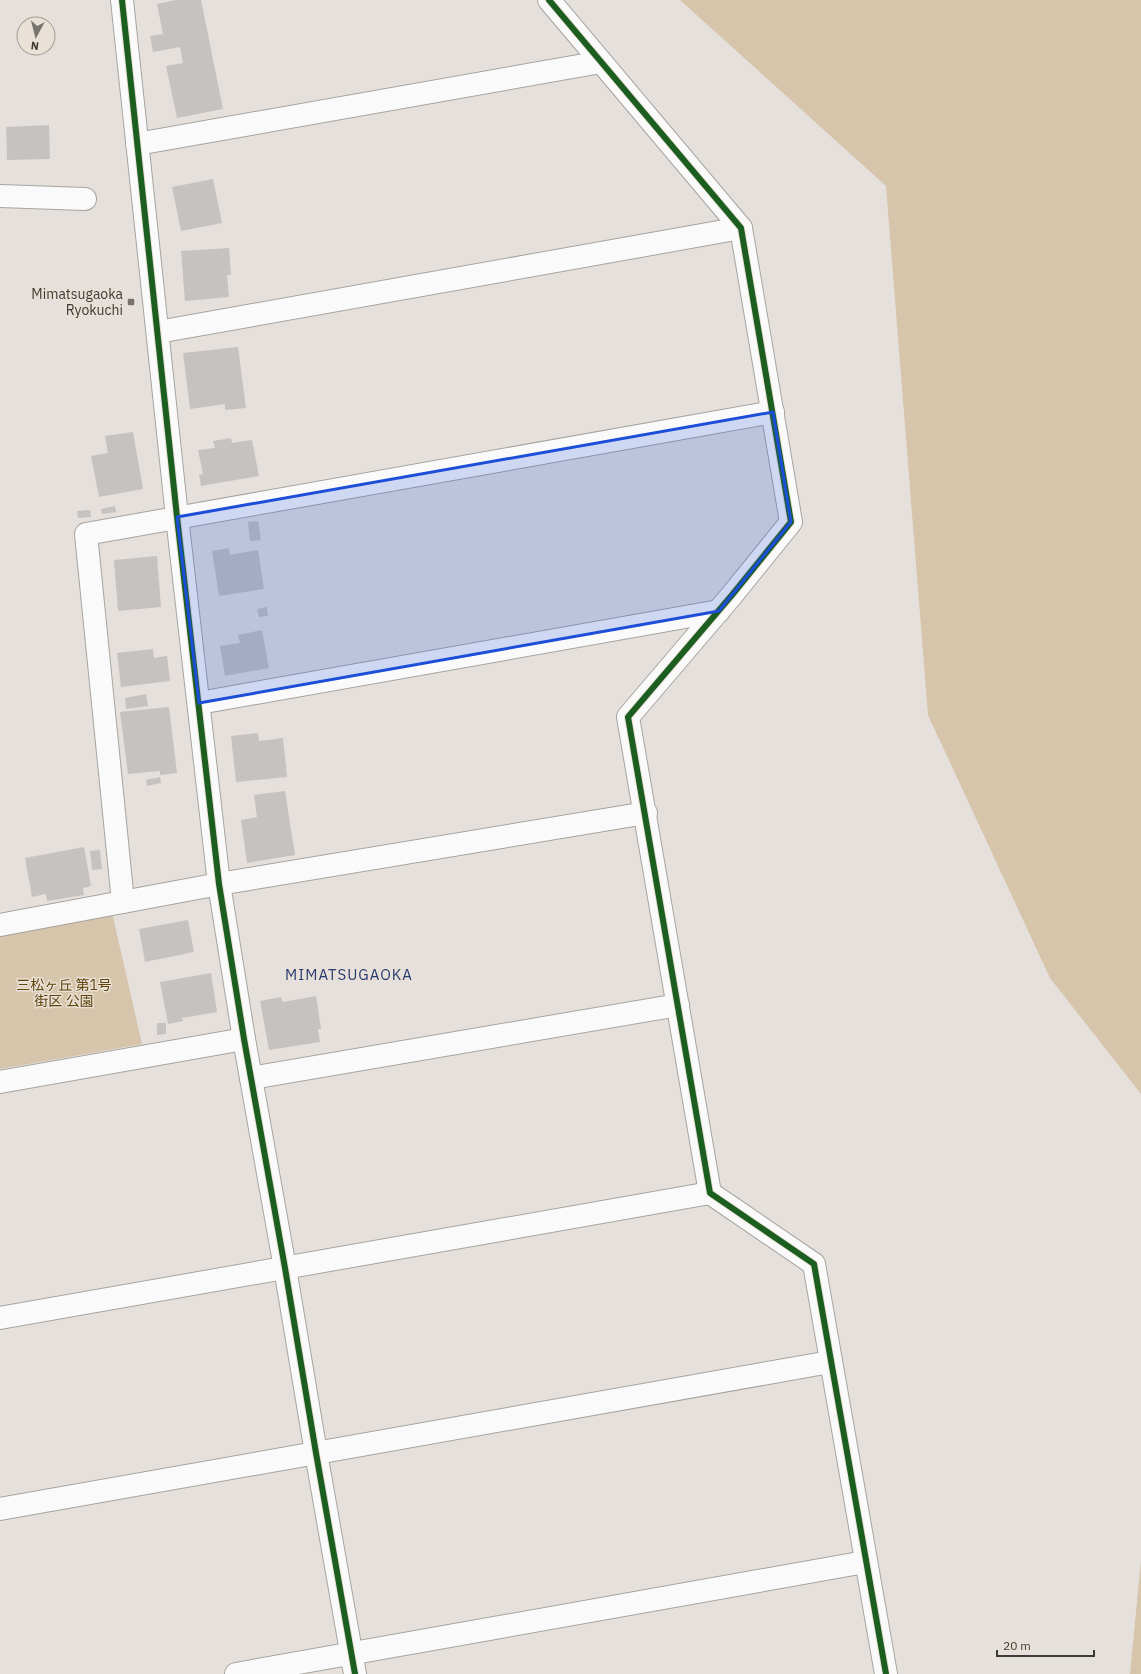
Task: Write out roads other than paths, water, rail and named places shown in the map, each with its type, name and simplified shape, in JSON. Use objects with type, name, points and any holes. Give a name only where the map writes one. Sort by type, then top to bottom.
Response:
[{"type":"street","points":[[122,0],[177,517],[219,884],[244,1039],[353,1664]]},
{"type":"street","points":[[549,0],[741,228],[791,522],[719,611],[628,717],[646,813],[710,1193]]},
{"type":"street","points":[[137,144],[601,62]]},
{"type":"street","points":[[0,196],[85,199]]},
{"type":"street","points":[[158,332],[741,228]]},
{"type":"street","points":[[123,902],[86,534],[773,412]]},
{"type":"street","points":[[199,703],[719,611]]},
{"type":"street","points":[[0,925],[219,884],[646,813]]},
{"type":"street","points":[[251,1078],[678,1005]]},
{"type":"street","points":[[0,1082],[244,1039]]},
{"type":"street","points":[[0,1318],[710,1193],[814,1264],[865,1562],[886,1674]]},
{"type":"street","points":[[0,1509],[830,1362]]},
{"type":"street","points":[[236,1674],[353,1664],[865,1562]]},
{"type":"place","name":"Mimatsugaoka Ryokuchi","points":[[131,302]]},
{"type":"district","name":"MIMATSUGAOKA","points":[[349,974]]},
{"type":"park label","name":"三松ヶ丘 第1号 街区 公園","points":[[64,994]]}]
